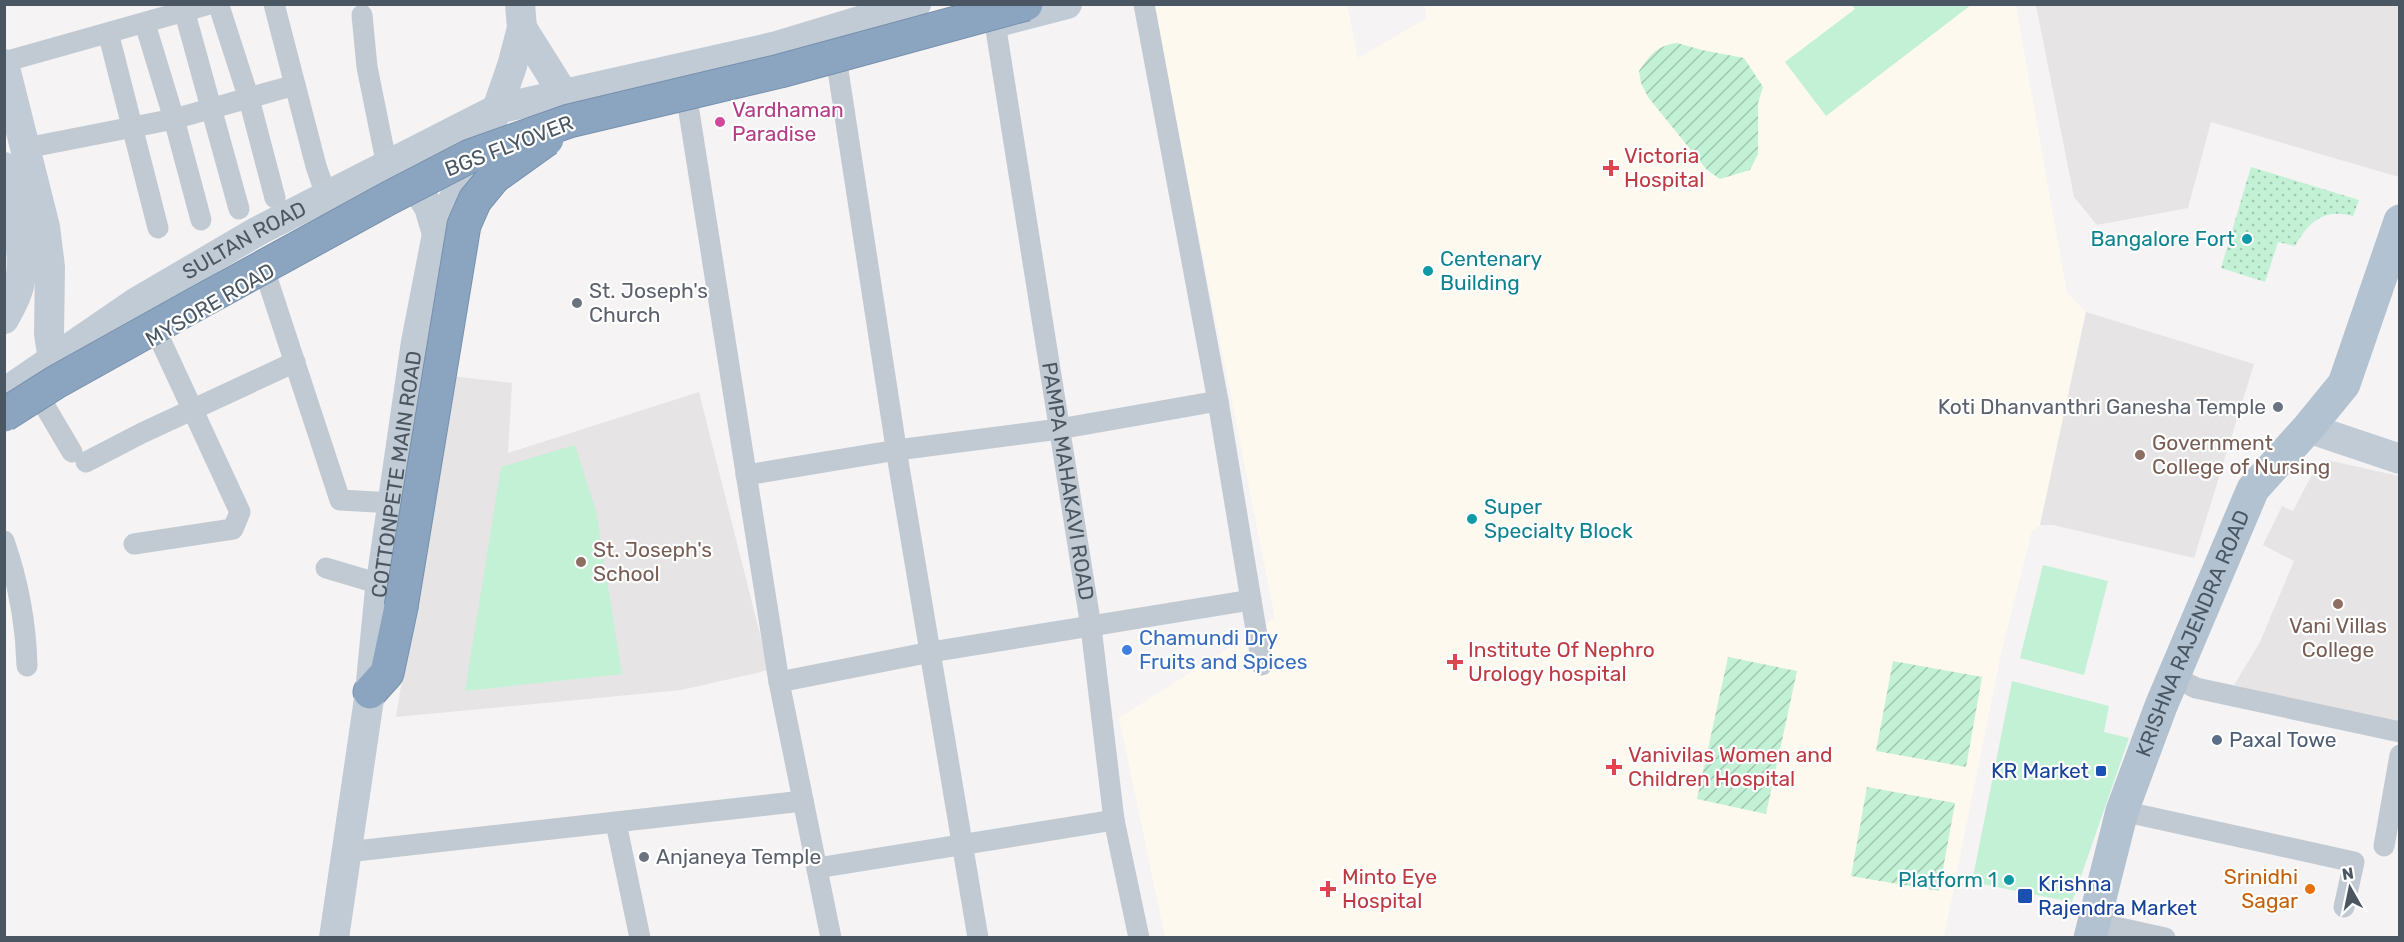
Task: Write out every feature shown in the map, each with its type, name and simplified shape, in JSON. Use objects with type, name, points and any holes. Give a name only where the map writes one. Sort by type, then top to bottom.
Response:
[{"type":"highway","name":"BGS FLYOVER","points":[[4,401],[184,287],[379,180],[464,137],[565,100],[773,51],[945,4]]},
{"type":"highway","name":"BGS FLYOVER","points":[[4,415],[56,382],[389,198],[567,108],[780,71],[1026,4]]},
{"type":"highway","points":[[370,692],[387,673],[391,595],[464,225],[475,200],[494,177],[567,108]]},
{"type":"main road","name":"SULTAN ROAD","points":[[4,393],[135,303],[258,231],[497,110],[567,108],[773,46],[861,13],[916,4]]},
{"type":"main road","name":"MYSORE ROAD","points":[[4,426],[265,272],[475,161],[582,124],[646,111],[687,99],[837,64],[1067,4]]},
{"type":"main road","name":"COTTONPETE MAIN ROAD","points":[[521,16],[567,108]]},
{"type":"main road","name":"COTTONPETE MAIN ROAD","points":[[391,595],[393,503],[416,342],[437,234],[460,185],[475,161],[497,110],[512,66],[521,16]]},
{"type":"main road","points":[[4,63],[15,157],[21,274],[14,303],[4,319]]},
{"type":"main road","points":[[15,157],[45,227],[50,282],[49,333],[55,396]]},
{"type":"main road","points":[[392,163],[418,190],[429,207],[437,234]]},
{"type":"main road","name":"KRISHNA RAJENDRA ROAD","points":[[2091,930],[2122,811],[2174,677],[2253,489],[2344,384],[2400,221]]},
{"type":"main road","points":[[2308,428],[2400,459]]},
{"type":"main road","points":[[334,938],[370,692]]},
{"type":"street","points":[[274,4],[316,166],[327,198]]},
{"type":"street","points":[[1144,4],[1218,400],[1262,665]]},
{"type":"street","points":[[4,63],[215,5],[249,99],[275,198]]},
{"type":"street","points":[[187,11],[239,209]]},
{"type":"street","points":[[362,15],[367,67],[392,163]]},
{"type":"street","name":"PAMPA MAHAKAVI ROAD","points":[[995,23],[1091,627],[1114,820],[1138,938]]},
{"type":"street","points":[[146,27],[201,220]]},
{"type":"street","points":[[109,36],[158,228]]},
{"type":"street","points":[[837,64],[897,450],[978,938]]},
{"type":"street","points":[[15,157],[174,119],[295,85]]},
{"type":"street","points":[[687,99],[779,682],[831,938]]},
{"type":"street","points":[[265,272],[340,500],[393,503]]},
{"type":"street","points":[[134,544],[233,529],[240,512],[158,335]]},
{"type":"street","points":[[55,396],[79,457],[193,411],[295,362]]},
{"type":"street","points":[[746,475],[897,450],[1059,429],[1218,400]]},
{"type":"street","points":[[4,541],[12,564],[26,636],[27,666]]},
{"type":"street","points":[[327,568],[391,595]]},
{"type":"street","points":[[779,682],[931,652],[1251,600]]},
{"type":"street","points":[[2174,677],[2196,688],[2400,732]]},
{"type":"street","points":[[2384,846],[2400,755]]},
{"type":"street","points":[[348,852],[803,801]]},
{"type":"street","points":[[2122,811],[2354,862],[2344,907]]},
{"type":"street","points":[[817,868],[1114,820]]},
{"type":"street","points":[[616,823],[640,938]]},
{"type":"street","points":[[2091,930],[2165,938]]},
{"type":"shaded area","points":[[1153,5],[1347,5],[1358,58],[1427,18],[1424,5],[2016,5],[2067,293],[2086,312],[2040,525],[2032,531],[2001,654],[1944,937],[1165,937],[1119,718],[1275,618]]},
{"type":"shaded area","points":[[2036,5],[2399,5],[2399,177],[2211,122],[2188,208],[2097,225],[2074,197]]},
{"type":"shaded area","name":"Government College of Nursing","points":[[2086,312],[2254,364],[2194,558],[2053,525],[2040,525]]},
{"type":"shaded area","name":"St. Joseph's School","points":[[451,376],[512,383],[508,453],[699,392],[769,670],[681,690],[396,717]]},
{"type":"shaded area","name":"Vani Villas College","points":[[2327,460],[2399,476],[2399,726],[2234,685],[2260,642],[2294,561],[2263,545],[2282,506],[2293,511],[2318,463]]},
{"type":"green space","points":[[1852,5],[1971,5],[1826,116],[1785,62],[1855,9]]},
{"type":"green space","points":[[1677,43],[1744,58],[1763,87],[1758,103],[1758,154],[1750,170],[1720,179],[1707,170],[1648,97],[1641,83],[1639,71],[1655,52],[1664,46]]},
{"type":"green space","points":[[2251,167],[2359,200],[2353,216],[2326,215],[2312,223],[2295,246],[2278,242],[2265,282],[2221,268]]},
{"type":"green space","points":[[575,445],[596,511],[622,674],[465,691],[501,467]]},
{"type":"green space","points":[[2043,565],[2108,581],[2084,675],[2020,658]]},
{"type":"green space","points":[[1728,657],[1797,671],[1766,814],[1697,799]]},
{"type":"green space","points":[[1893,661],[1982,677],[1966,767],[1876,751]]},
{"type":"green space","points":[[2012,681],[2109,706],[2104,732],[2129,738],[2072,902],[1972,882]]},
{"type":"green space","points":[[1867,787],[1955,803],[1939,891],[1851,876]]},
{"type":"place","name":"Vardhaman Paradise","points":[[720,122]]},
{"type":"place","name":"Victoria Hospital","points":[[1611,168]]},
{"type":"place","name":"Bangalore Fort","points":[[2247,239]]},
{"type":"place","name":"Centenary Building","points":[[1428,271]]},
{"type":"place","name":"St. Joseph's Church","points":[[577,303]]},
{"type":"place","name":"Koti Dhanvanthri Ganesha Temple","points":[[2278,407]]},
{"type":"place","name":"Government College of Nursing","points":[[2140,455]]},
{"type":"place","name":"Super Specialty Block","points":[[1472,519]]},
{"type":"place","name":"St. Joseph's School","points":[[581,562]]},
{"type":"place","name":"Vani Villas College","points":[[2338,604]]},
{"type":"place","name":"Chamundi Dry Fruits and Spices","points":[[1127,650]]},
{"type":"place","name":"Institute Of Nephro Urology hospital","points":[[1455,662]]},
{"type":"place","name":"Paxal Towe","points":[[2217,740]]},
{"type":"place","name":"Vanivilas Women and Children Hospital","points":[[1614,767]]},
{"type":"place","name":"KR Market","points":[[2101,771]]},
{"type":"place","name":"Anjaneya Temple","points":[[644,857]]},
{"type":"place","name":"Platform 1","points":[[2009,880]]},
{"type":"place","name":"Minto Eye Hospital","points":[[1328,889]]},
{"type":"place","name":"Srinidhi Sagar","points":[[2310,889]]},
{"type":"place","name":"Krishna Rajendra Market","points":[[2025,896]]}]
